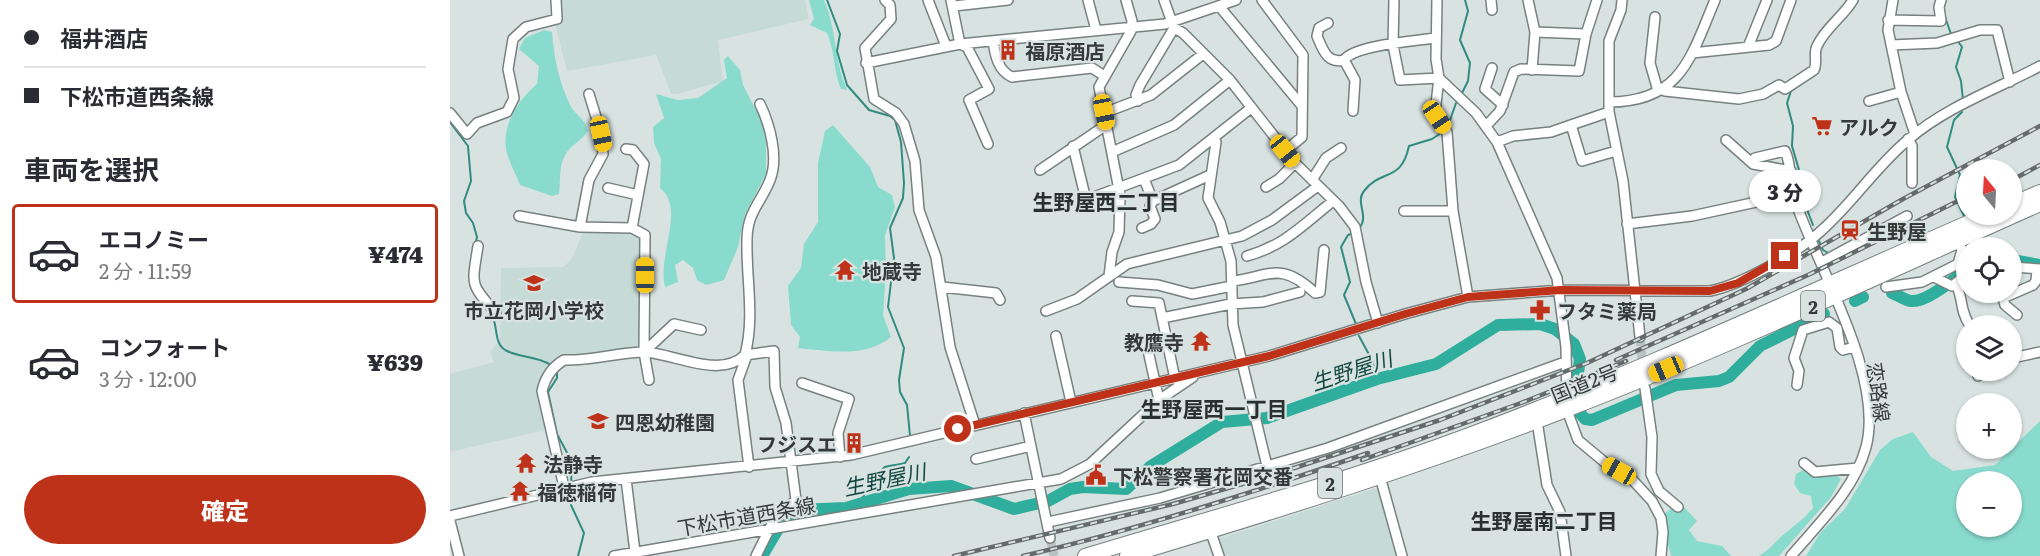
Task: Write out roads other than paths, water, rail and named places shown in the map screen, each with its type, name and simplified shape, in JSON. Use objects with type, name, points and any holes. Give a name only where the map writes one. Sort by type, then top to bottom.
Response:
[{"type":"highway","points":[[2022,200],[2040,192]]},
{"type":"highway","name":"国道2号","points":[[1379,473],[1574,401],[1956,235],[2040,204]]},
{"type":"highway","name":"国道2号","points":[[1956,235],[1971,225]]},
{"type":"highway","name":"国道2号","points":[[1126,556],[1209,526],[1537,421],[1574,401]]},
{"type":"highway","name":"国道2号","points":[[1085,556],[1209,526]]},
{"type":"street","points":[[450,113],[467,134],[477,123],[507,112],[514,98],[508,69],[513,39],[526,27],[557,19],[556,0]]},
{"type":"street","points":[[885,0],[890,5],[891,19],[869,42],[866,48],[866,63],[874,99],[897,113],[904,124],[915,161],[919,210],[932,243],[942,287],[950,347],[975,424]]},
{"type":"street","points":[[928,0],[946,46]]},
{"type":"street","points":[[960,44],[952,3],[1008,0]]},
{"type":"street","points":[[1088,0],[1096,30]]},
{"type":"street","points":[[1109,276],[1112,252],[1119,232],[1119,189],[1099,87],[1103,75],[1132,27],[1126,0]]},
{"type":"street","points":[[1164,0],[1173,25],[1230,80],[1295,163],[1356,227],[1365,282],[1378,323]]},
{"type":"street","points":[[1202,0],[1205,11]]},
{"type":"street","points":[[866,63],[960,44],[1096,30],[1173,25],[1237,0]]},
{"type":"street","points":[[1262,0],[1303,55],[1302,137],[1285,151]]},
{"type":"street","points":[[1394,0],[1393,45],[1400,80],[1439,78],[1486,126],[1497,142],[1561,290],[1565,362],[1581,445],[1628,475],[1652,501],[1661,518],[1663,532],[1660,556]]},
{"type":"street","points":[[1437,0],[1435,38],[1439,78],[1435,112],[1447,132],[1453,211],[1468,297]]},
{"type":"street","points":[[1528,0],[1535,32],[1533,70]]},
{"type":"street","points":[[1486,126],[1503,105],[1514,72],[1579,71],[1586,34],[1597,0]]},
{"type":"street","points":[[1622,0],[1622,10],[1609,41],[1609,107],[1623,181],[1640,337]]},
{"type":"street","points":[[1497,142],[1513,136],[1551,132],[1609,107],[1637,100],[1660,90],[1678,77],[1692,53],[1715,0]]},
{"type":"street","points":[[1748,47],[1767,0]]},
{"type":"street","points":[[1692,53],[1769,45],[1776,41],[1791,0]]},
{"type":"street","points":[[1655,17],[1650,63],[1660,90],[1739,99],[1763,94],[1779,85],[1785,89],[1814,70],[1817,46],[1837,17],[1847,10],[1853,0]]},
{"type":"street","points":[[1893,0],[1888,20],[1891,45],[1912,136],[1912,183]]},
{"type":"street","points":[[1888,20],[1941,21],[1939,7],[1941,0]]},
{"type":"street","points":[[1219,6],[1302,106]]},
{"type":"street","points":[[1328,23],[1319,28],[1317,36],[1326,57],[1332,60],[1344,60],[1355,52],[1435,38]]},
{"type":"street","points":[[1137,101],[1136,95],[1140,85],[1173,25]]},
{"type":"street","points":[[1891,45],[1937,43],[1980,30],[1998,30],[2010,82]]},
{"type":"street","points":[[1535,32],[1586,34]]},
{"type":"street","points":[[993,41],[995,57],[1006,75],[1012,77],[1092,68],[1103,75]]},
{"type":"street","points":[[960,44],[967,47],[989,89],[969,100],[988,144]]},
{"type":"street","points":[[1104,112],[1151,95],[1203,54]]},
{"type":"street","points":[[1344,60],[1355,80],[1353,111]]},
{"type":"street","points":[[450,516],[564,487],[840,457],[1242,363],[1468,297],[1561,290],[1710,291],[1723,289],[1738,283],[1811,239],[1912,136],[2040,66]]},
{"type":"street","points":[[1492,68],[1485,89],[1503,105]]},
{"type":"street","points":[[1112,152],[1174,125],[1230,80]]},
{"type":"street","points":[[1869,101],[1901,92]]},
{"type":"street","points":[[580,227],[589,180],[603,154],[601,134],[589,94]]},
{"type":"street","points":[[749,467],[738,380],[748,358],[746,355],[750,332],[747,228],[757,200],[770,179],[772,157],[769,128],[760,104]]},
{"type":"street","points":[[1073,146],[1086,200],[1179,165],[1251,108]]},
{"type":"street","points":[[1040,170],[1106,125]]},
{"type":"street","points":[[1570,125],[1582,161],[1616,151]]},
{"type":"street","points":[[1214,138],[1216,142],[1208,198],[1232,261],[1233,324],[1268,466]]},
{"type":"street","points":[[1726,140],[1753,164],[1791,171],[1785,151],[1755,158],[1753,164]]},
{"type":"street","points":[[1046,311],[1077,299],[1127,264],[1226,241],[1272,220],[1315,183],[1326,158],[1341,148]]},
{"type":"street","points":[[626,149],[633,150],[644,164],[632,228]]},
{"type":"street","points":[[1266,187],[1279,179],[1295,163]]},
{"type":"street","name":"恋路線","points":[[1791,171],[1793,194],[1854,347],[1867,402],[1868,426],[1866,446],[1850,484],[1791,556]]},
{"type":"street","points":[[1142,228],[1151,224],[1155,219],[1150,206],[1153,201],[1210,175]]},
{"type":"street","points":[[1144,179],[1153,201]]},
{"type":"street","points":[[608,188],[638,195]]},
{"type":"street","points":[[1627,224],[1692,216],[1793,194]]},
{"type":"street","points":[[1247,256],[1292,237],[1333,201]]},
{"type":"street","points":[[1404,211],[1453,211]]},
{"type":"street","points":[[519,216],[580,227],[632,228],[645,235],[644,352],[649,380]]},
{"type":"street","points":[[1822,262],[1907,216]]},
{"type":"street","points":[[1886,287],[1910,285],[1936,278],[1958,264],[1962,257],[1956,235]]},
{"type":"street","points":[[478,246],[473,272],[474,287],[496,313]]},
{"type":"street","points":[[1119,282],[1158,285],[1192,294],[1262,273],[1280,273],[1304,283],[1315,293],[1320,292],[1324,250]]},
{"type":"street","points":[[2017,315],[2005,304],[2003,298],[2033,285],[2038,269],[2022,268]]},
{"type":"street","points":[[1936,278],[1949,286],[1956,284]]},
{"type":"street","points":[[942,287],[996,293],[1000,300]]},
{"type":"street","points":[[1162,318],[1231,304],[1263,302],[1300,292]]},
{"type":"street","points":[[1132,302],[1159,303],[1175,379]]},
{"type":"street","points":[[1797,386],[1799,370],[1794,358],[1803,330],[1829,322],[1837,328],[1840,347],[1843,350],[1854,347]]},
{"type":"street","points":[[644,352],[670,331],[674,324],[701,330]]},
{"type":"street","points":[[1056,336],[1071,402]]},
{"type":"street","points":[[1147,346],[1159,400]]},
{"type":"street","points":[[564,487],[542,391],[554,367],[564,360],[644,352],[714,364],[729,363],[746,355],[774,351],[775,387],[786,423],[796,500],[770,530],[756,556]]},
{"type":"street","points":[[2022,356],[2040,352]]},
{"type":"street","points":[[1048,522],[1160,498],[1268,466],[1431,412],[1565,362]]},
{"type":"street","name":"下松市道西条線","points":[[614,556],[990,493],[1076,474],[1090,464],[1159,400],[1200,372]]},
{"type":"street","points":[[802,383],[849,399],[838,433],[840,457]]},
{"type":"street","points":[[1645,395],[1652,437],[1651,474],[1659,491],[1678,507]]},
{"type":"street","points":[[1024,413],[1050,538]]},
{"type":"street","points":[[1537,421],[1547,485],[1552,501],[1560,512],[1566,556]]},
{"type":"street","points":[[976,459],[1031,446]]},
{"type":"street","points":[[1804,463],[1815,472],[1858,468]]},
{"type":"street","points":[[1379,473],[1402,556]]},
{"type":"street","points":[[1628,475],[1651,474]]},
{"type":"street","points":[[626,479],[635,552]]},
{"type":"street","points":[[450,521],[459,556]]},
{"type":"street","points":[[1209,526],[1219,556]]},
{"type":"waterway","points":[[827,0],[840,34],[837,51],[847,85],[869,110],[890,116],[895,120],[901,142],[903,198],[890,228],[894,258],[888,307],[904,348],[899,380],[900,392],[907,405],[910,436]]},
{"type":"waterway","points":[[1461,95],[1468,81],[1470,63],[1460,40],[1468,11],[1465,0]]},
{"type":"waterway","points":[[1846,16],[1854,7]]},
{"type":"waterway","points":[[1945,17],[1951,34]]},
{"type":"waterway","points":[[1957,40],[1962,47],[1956,67],[1961,81],[1963,100]]},
{"type":"waterway","points":[[1813,225],[1798,186],[1799,170],[1792,146],[1793,126],[1787,103],[1791,91],[1816,74]]},
{"type":"waterway","points":[[1448,126],[1456,103]]},
{"type":"waterway","points":[[1956,166],[1947,147],[1954,120],[1962,112]]},
{"type":"waterway","points":[[450,122],[468,146],[471,181],[464,201],[466,213],[473,223],[477,237],[475,245]]},
{"type":"waterway","points":[[1360,227],[1363,218],[1361,200],[1364,191],[1378,179],[1396,170],[1406,158],[1409,146],[1432,139],[1444,131]]},
{"type":"waterway","points":[[1956,193],[1956,199]]},
{"type":"waterway","points":[[1353,233],[1348,235],[1341,247],[1350,282],[1344,295],[1356,324]]},
{"type":"waterway","points":[[1819,241],[1823,250],[1830,254]]},
{"type":"waterway","name":"生野屋川","points":[[2022,262],[2040,265]]},
{"type":"waterway","name":"生野屋川","points":[[1892,293],[1911,301],[1917,301],[1940,290],[1956,278]]},
{"type":"waterway","points":[[470,284],[474,294],[495,322],[500,345],[512,353],[551,365]]},
{"type":"waterway","name":"生野屋川","points":[[1855,301],[1863,297]]},
{"type":"waterway","name":"生野屋川","points":[[762,556],[784,519],[797,510],[846,508],[909,489],[951,486],[1014,509],[1048,501],[1070,489],[1083,487],[1126,489],[1151,466],[1222,422],[1267,418],[1377,379],[1436,364],[1498,325],[1540,324],[1555,329],[1574,344],[1580,359],[1576,387],[1580,413],[1585,419],[1592,420],[1676,385],[1719,381],[1729,377],[1760,346],[1824,314]]},
{"type":"waterway","points":[[1359,336],[1373,362],[1377,379]]},
{"type":"waterway","points":[[557,371],[557,378],[548,392],[557,434],[572,462],[571,484]]},
{"type":"waterway","points":[[858,504],[885,467],[905,463],[909,457]]},
{"type":"waterway","points":[[570,489],[571,505],[584,533],[578,556]]},
{"type":"tunnel","points":[[1640,337],[1643,370]]},
{"type":"tunnel","points":[[1050,538],[1054,556]]},
{"type":"railway","points":[[954,556],[1173,504],[1273,475],[1440,420],[1587,363],[1746,289],[1903,199],[2040,126]]},
{"type":"railway","points":[[2022,175],[2040,165]]},
{"type":"railway","points":[[1616,360],[1808,275],[1956,202]]},
{"type":"railway","points":[[1362,460],[1521,403],[1626,361]]},
{"type":"railway","points":[[1023,556],[1197,509],[1368,453]]},
{"type":"place","name":"福原酒店","points":[[1008,50]]},
{"type":"place","name":"アルク","points":[[1822,126]]},
{"type":"place","name":"生野屋","points":[[1850,230]]},
{"type":"place","name":"地蔵寺","points":[[845,270]]},
{"type":"place","name":"市立花岡小学校","points":[[534,283]]},
{"type":"place","name":"フタミ薬局","points":[[1540,310]]},
{"type":"place","name":"教鷹寺","points":[[1201,341]]},
{"type":"place","name":"四恩幼稚園","points":[[598,421]]},
{"type":"place","name":"フジスエ","points":[[854,443]]},
{"type":"place","name":"法静寺","points":[[526,463]]},
{"type":"place","name":"下松警察署花岡交番","points":[[1096,475]]},
{"type":"place","name":"福徳稲荷","points":[[520,491]]},
{"type":"district","name":"生野屋西二丁目","points":[[1106,200]]},
{"type":"district","name":"生野屋西一丁目","points":[[1214,407]]},
{"type":"district","name":"生野屋南二丁目","points":[[1544,519]]}]
